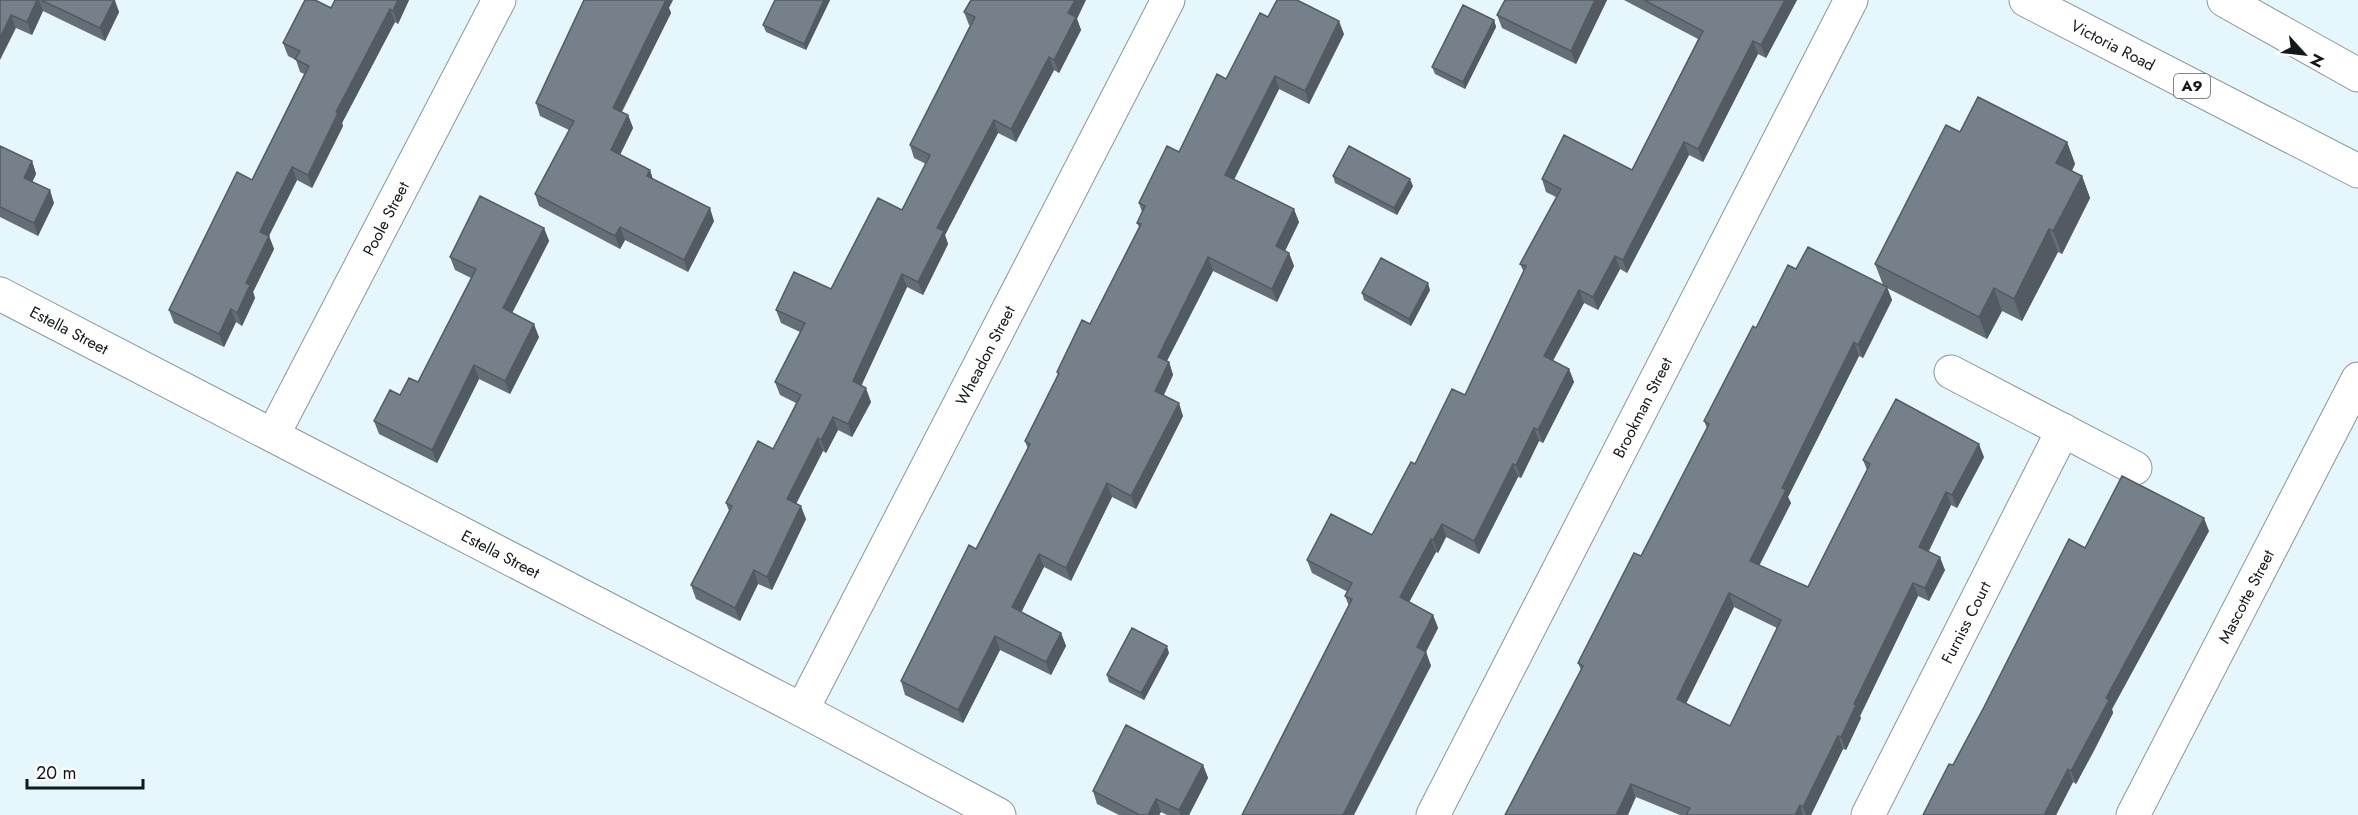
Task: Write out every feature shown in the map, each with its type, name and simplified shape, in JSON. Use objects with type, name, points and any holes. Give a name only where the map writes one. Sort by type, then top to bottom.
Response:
[{"type":"main road","name":"Poole Street","points":[[273,435],[499,0]]},
{"type":"main road","name":"Wheadon Street","points":[[802,710],[1168,0]]},
{"type":"main road","name":"Brookman Street","points":[[1433,815],[1851,0]]},
{"type":"main road","name":"Victoria Road","points":[[2026,0],[2358,171]]},
{"type":"main road","points":[[2224,0],[2358,75]]},
{"type":"main road","name":"Estella Street","points":[[0,294],[802,710],[999,815]]},
{"type":"main road","points":[[1951,372],[2135,468]]},
{"type":"main road","name":"Mascotte Street","points":[[2133,815],[2358,379]]},
{"type":"main road","name":"Furniss Court","points":[[1868,815],[2063,430]]},
{"type":"building","points":[[0,0],[37,0],[27,22],[11,15],[0,38]]},
{"type":"building","points":[[41,0],[114,0],[100,28]]},
{"type":"building","points":[[305,0],[315,0],[331,8],[335,0],[398,0],[393,11],[390,9],[336,112],[338,113],[308,175],[292,167],[260,232],[269,236],[246,283],[250,285],[237,313],[231,309],[219,334],[169,310],[237,172],[252,180],[309,66],[295,59],[300,51],[283,43]]},
{"type":"building","points":[[584,0],[666,0],[613,108],[628,115],[611,150],[650,170],[647,176],[710,208],[684,260],[620,227],[615,236],[535,194],[574,121],[536,103]]},
{"type":"building","points":[[775,0],[824,0],[804,44],[763,25]]},
{"type":"building","points":[[971,0],[1075,0],[1068,13],[1076,17],[1054,60],[1049,57],[1011,129],[994,120],[937,228],[944,231],[918,282],[902,274],[853,381],[866,388],[848,424],[833,417],[821,440],[818,438],[787,499],[801,506],[767,577],[754,570],[735,608],[691,585],[732,506],[726,503],[758,441],[773,449],[801,395],[775,382],[805,323],[776,310],[794,272],[831,289],[878,198],[902,210],[930,155],[910,145],[975,17],[964,12]]},
{"type":"building","points":[[1277,0],[1297,0],[1339,21],[1305,91],[1275,76],[1225,175],[1294,209],[1276,246],[1289,253],[1272,289],[1208,257],[1158,357],[1169,362],[1155,391],[1179,403],[1131,496],[1107,483],[1066,568],[1039,554],[1012,607],[1061,633],[1046,662],[995,636],[958,710],[901,681],[969,545],[976,549],[1030,444],[1025,441],[1082,320],[1090,324],[1141,224],[1137,223],[1145,206],[1139,203],[1167,146],[1179,152],[1217,74],[1226,79],[1260,13],[1268,17]]},
{"type":"building","points":[[1505,0],[1595,0],[1571,51],[1497,15]]},
{"type":"building","points":[[1644,0],[1785,0],[1761,45],[1753,41],[1698,149],[1684,142],[1623,260],[1615,256],[1593,297],[1579,290],[1544,356],[1569,369],[1538,430],[1534,428],[1516,465],[1513,464],[1474,541],[1442,524],[1433,540],[1431,539],[1400,597],[1433,615],[1417,647],[1426,652],[1343,815],[1242,815],[1352,599],[1345,596],[1352,583],[1307,560],[1331,514],[1372,535],[1411,462],[1415,464],[1452,389],[1465,395],[1526,266],[1520,264],[1561,189],[1542,179],[1564,135],[1632,170],[1703,31]]},
{"type":"building","points":[[1463,5],[1494,20],[1463,82],[1432,67]]},
{"type":"building","points":[[1978,97],[2067,142],[2056,163],[2082,176],[2053,231],[2049,229],[2014,299],[1994,288],[1979,317],[1875,264],[1946,125],[1960,132]]},
{"type":"building","points":[[0,146],[32,161],[24,178],[50,190],[34,223],[0,207]]},
{"type":"building","points":[[1349,146],[1410,179],[1394,208],[1333,176]]},
{"type":"building","points":[[480,196],[544,228],[503,308],[534,324],[505,381],[474,365],[432,450],[374,421],[390,390],[400,395],[409,378],[418,382],[476,269],[450,257]]},
{"type":"building","points":[[1808,247],[1887,287],[1858,345],[1854,342],[1782,488],[1786,490],[1750,561],[1808,587],[1870,464],[1863,460],[1896,399],[1979,444],[1952,495],[1946,492],[1919,547],[1940,557],[1925,588],[1913,583],[1854,704],[1856,705],[1841,737],[1838,736],[1803,807],[1800,805],[1795,815],[1686,815],[1690,808],[1631,784],[1616,815],[1505,815],[1583,666],[1578,663],[1634,553],[1641,556],[1709,424],[1704,421],[1753,326],[1756,328],[1788,265],[1796,269]],"holes":[[[1729,593],[1781,620],[1730,726],[1677,699]]]},
{"type":"building","points":[[1381,258],[1428,283],[1409,319],[1362,293]]},
{"type":"building","points":[[2122,476],[2204,518],[2106,698],[2109,700],[2071,771],[2068,769],[2044,815],[1923,815],[1949,764],[1953,765],[1984,707],[2069,539],[2085,548]]},
{"type":"building","points":[[1132,628],[1167,646],[1141,693],[1107,675]]},
{"type":"building","points":[[1126,725],[1203,765],[1179,810],[1156,799],[1148,815],[1140,815],[1093,791]]}]
